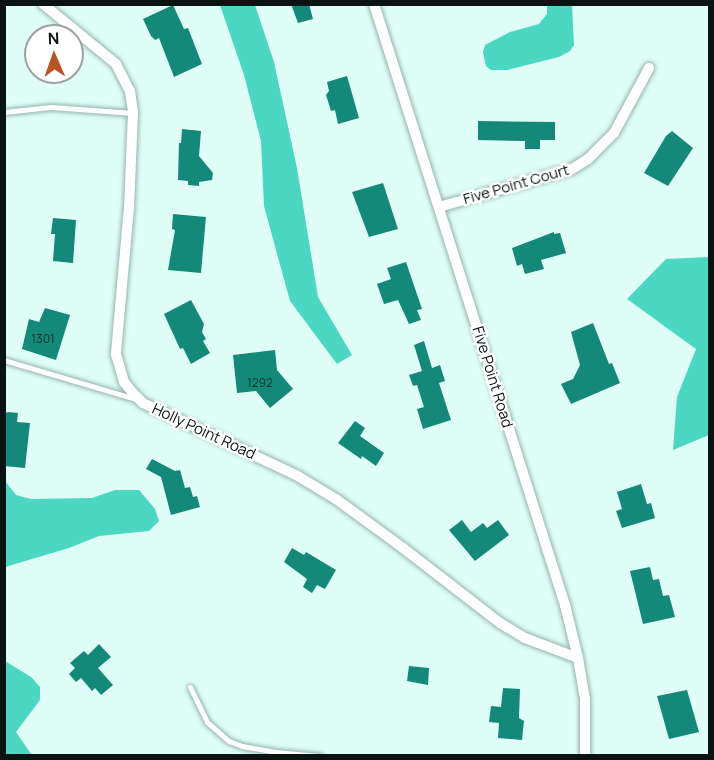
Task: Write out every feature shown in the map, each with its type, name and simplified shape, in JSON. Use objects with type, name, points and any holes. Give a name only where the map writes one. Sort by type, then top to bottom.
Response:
[{"type":"street","name":"Holly Point Road","points":[[43,4],[116,64],[130,91],[133,113],[129,207],[116,354],[124,382],[140,401],[296,475],[336,499],[501,624],[551,649],[578,658]]},
{"type":"street","name":"Five Point Road","points":[[374,4],[565,605],[585,699],[585,756]]},
{"type":"street","name":"Five Point Court","points":[[439,207],[572,169],[588,159],[614,133],[649,68]]},
{"type":"lane","points":[[4,112],[51,107],[133,113]]},
{"type":"lane","points":[[4,360],[140,401]]},
{"type":"lane","points":[[190,687],[207,722],[229,741],[242,746],[275,752],[320,756]]},
{"type":"shaded area","points":[[220,5],[255,5],[274,62],[297,168],[318,297],[352,355],[337,364],[290,301],[264,206],[261,141],[244,75]]},
{"type":"shaded area","points":[[547,5],[572,5],[574,45],[570,51],[559,57],[507,70],[491,70],[486,66],[483,52],[485,45],[510,32],[539,24],[547,14]]},
{"type":"shaded area","points":[[709,257],[709,435],[673,450],[677,397],[696,349],[627,299],[666,259]]},
{"type":"shaded area","points":[[5,481],[16,495],[31,499],[92,498],[115,490],[139,490],[155,509],[159,521],[149,531],[99,536],[69,548],[5,567]]},
{"type":"shaded area","points":[[5,661],[31,677],[40,687],[40,700],[16,732],[31,754],[35,755],[5,755]]},
{"type":"building","points":[[291,4],[309,4],[313,19],[298,23]]},
{"type":"building","points":[[173,5],[184,29],[188,28],[202,64],[174,77],[159,38],[155,40],[151,36],[143,19]]},
{"type":"building","points":[[347,76],[359,118],[338,124],[335,110],[331,111],[326,95],[329,91],[327,82]]},
{"type":"building","points":[[478,121],[555,122],[555,140],[540,140],[540,149],[525,149],[525,141],[478,140]]},
{"type":"building","points":[[182,129],[201,131],[199,156],[213,173],[212,180],[199,182],[199,186],[188,185],[188,181],[178,180],[179,143],[181,143]]},
{"type":"building","points":[[672,131],[693,148],[668,186],[644,173],[666,136]]},
{"type":"building","points":[[383,183],[398,229],[369,237],[352,192]]},
{"type":"building","points":[[173,214],[206,217],[201,273],[168,270],[175,230],[172,229]]},
{"type":"building","points":[[53,218],[76,220],[73,263],[53,261],[55,234],[51,234]]},
{"type":"building","points":[[554,232],[554,234],[560,233],[566,253],[541,260],[544,269],[525,274],[522,264],[517,266],[512,248]]},
{"type":"building","points":[[406,262],[422,309],[417,310],[421,320],[409,324],[398,300],[384,304],[377,284],[391,279],[387,268]]},
{"type":"building","points":[[191,300],[204,324],[202,332],[206,339],[203,341],[210,353],[191,364],[183,348],[180,349],[164,314]]},
{"type":"building","points":[[45,308],[70,315],[56,360],[22,349],[29,319],[39,322]]},
{"type":"building","points":[[593,323],[609,364],[612,363],[620,383],[571,404],[561,384],[573,379],[580,365],[571,332]]},
{"type":"building","points":[[424,341],[432,368],[440,365],[445,381],[439,383],[451,420],[423,429],[417,409],[424,407],[417,385],[413,386],[409,375],[422,371],[414,345]]},
{"type":"building","points":[[275,350],[277,370],[293,389],[270,408],[256,391],[237,393],[233,355]]},
{"type":"building","points":[[18,413],[17,422],[30,423],[25,468],[4,466],[4,414]]},
{"type":"building","points":[[355,421],[365,428],[360,436],[384,453],[376,466],[338,443]]},
{"type":"building","points":[[152,459],[175,471],[180,470],[185,488],[190,487],[193,497],[197,496],[200,507],[171,515],[161,477],[146,469]]},
{"type":"building","points":[[641,484],[647,504],[651,503],[655,518],[622,528],[616,511],[622,509],[617,492]]},
{"type":"building","points":[[462,520],[471,532],[483,523],[487,528],[498,520],[509,535],[475,561],[449,530]]},
{"type":"building","points":[[292,548],[304,555],[306,552],[336,570],[325,589],[317,585],[312,593],[303,587],[307,579],[284,562]]},
{"type":"building","points":[[650,567],[653,580],[659,579],[663,596],[669,595],[675,617],[643,624],[630,571]]},
{"type":"building","points":[[99,644],[111,657],[98,668],[113,685],[101,695],[95,688],[92,691],[81,678],[76,682],[69,674],[75,668],[70,663],[84,651],[88,655]]},
{"type":"building","points":[[409,666],[429,668],[428,685],[407,681]]},
{"type":"building","points":[[503,688],[520,689],[519,718],[524,721],[522,740],[498,738],[499,723],[489,722],[491,706],[501,707]]},
{"type":"building","points":[[687,690],[699,732],[669,739],[657,696]]}]
